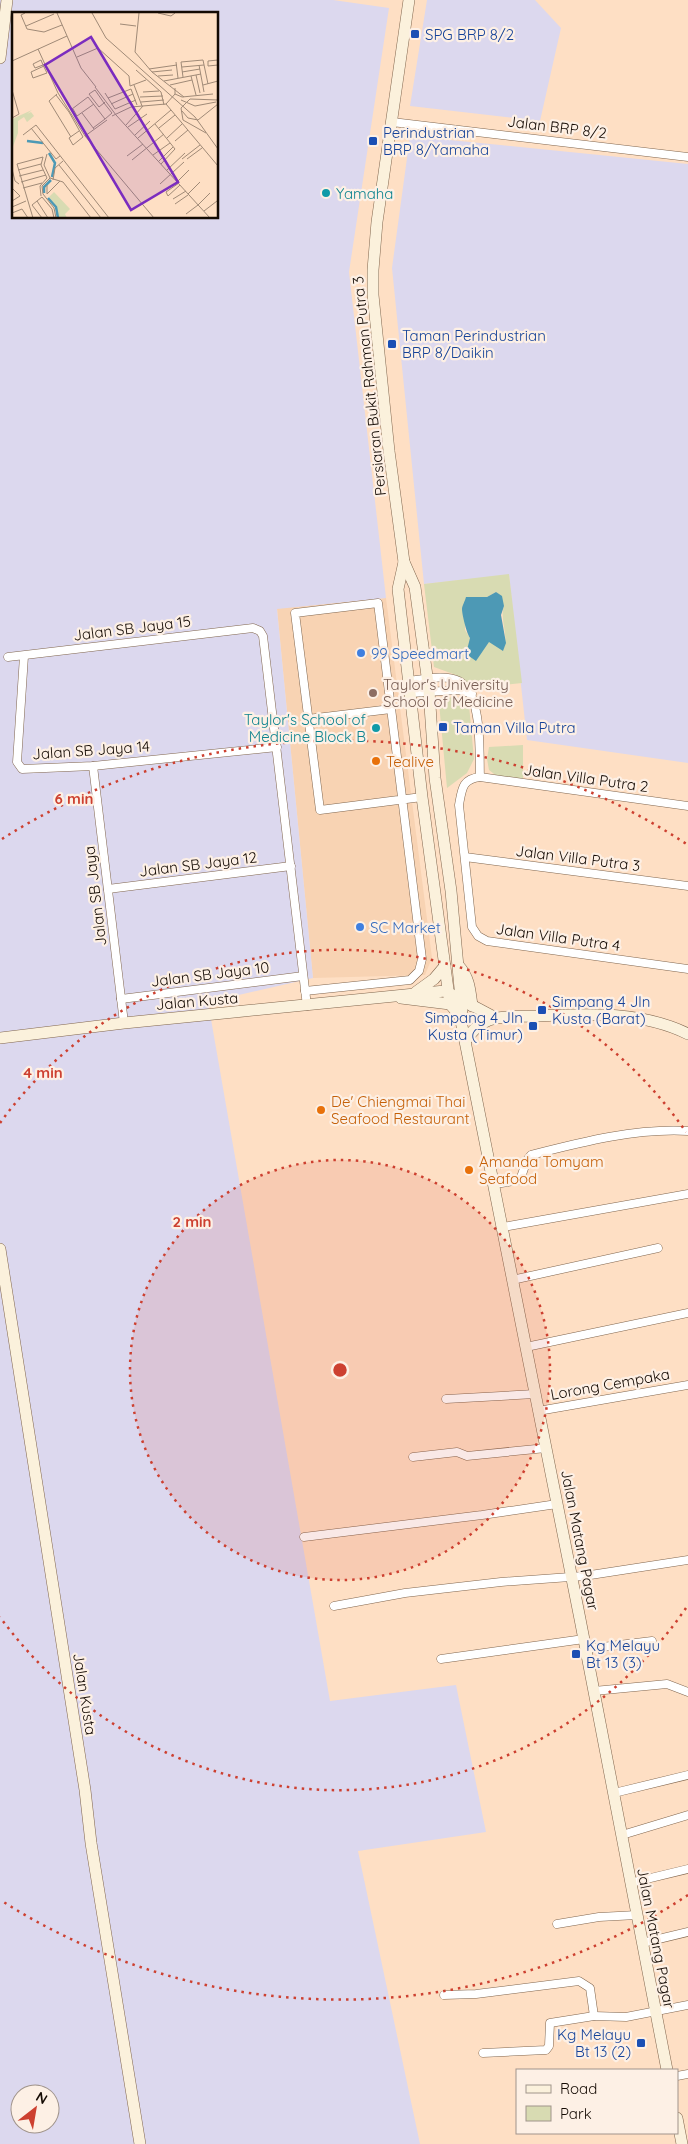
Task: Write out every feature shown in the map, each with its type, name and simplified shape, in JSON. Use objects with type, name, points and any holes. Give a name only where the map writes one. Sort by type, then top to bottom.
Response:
[{"type":"main road","points":[[0,58],[7,0]]},
{"type":"main road","name":"Persiaran Bukit Rahman Putra 3","points":[[409,0],[376,222],[372,270],[379,356],[404,562],[415,587],[429,692],[435,778],[451,891],[450,1004]]},
{"type":"main road","name":"Persiaran Bukit Rahman Putra 3","points":[[404,562],[398,589],[422,797],[436,904],[451,964]]},
{"type":"main road","points":[[436,904],[444,888],[451,891]]},
{"type":"main road","points":[[414,993],[451,964]]},
{"type":"main road","name":"Jalan Matang Pagar","points":[[451,964],[466,973],[469,982],[464,1008],[466,1040],[667,2069]]},
{"type":"main road","points":[[449,992],[464,1008]]},
{"type":"main road","name":"Jalan Kusta","points":[[0,1038],[124,1023],[397,997],[414,993],[449,992]]},
{"type":"main road","name":"Jalan Kusta","points":[[397,997],[450,1004]]},
{"type":"main road","points":[[450,1004],[492,1019]]},
{"type":"main road","points":[[466,1040],[476,1027],[492,1019],[587,1014],[636,1018],[672,1026],[688,1034]]},
{"type":"main road","name":"Jalan Kusta","points":[[0,1249],[85,1790],[91,1843],[140,2144]]},
{"type":"main road","points":[[678,2121],[684,2142]]},
{"type":"street","name":"Jalan BRP 8/2","points":[[392,122],[688,157]]},
{"type":"street","points":[[306,991],[410,980],[419,971],[422,959],[402,800],[378,603],[295,613],[320,810],[402,800],[422,797]]},
{"type":"street","name":"Jalan SB Jaya 15","points":[[8,657],[253,628],[260,631],[262,636],[277,747]]},
{"type":"street","name":"Jalan SB Jaya 14","points":[[24,656],[18,765],[25,769],[93,766],[277,747]]},
{"type":"street","points":[[409,681],[446,678],[459,681],[472,694],[477,718],[480,777]]},
{"type":"street","points":[[411,693],[458,690],[472,694]]},
{"type":"street","points":[[308,719],[391,709]]},
{"type":"street","points":[[277,747],[307,1006]]},
{"type":"street","name":"Jalan SB Jaya","points":[[93,766],[124,1023]]},
{"type":"street","name":"Jalan Villa Putra 2","points":[[480,777],[688,806]]},
{"type":"street","name":"Jalan Villa Putra 4","points":[[480,777],[471,778],[462,789],[459,805],[472,927],[478,936],[488,941],[688,969]]},
{"type":"street","name":"Jalan Villa Putra 3","points":[[465,857],[688,886]]},
{"type":"street","name":"Jalan SB Jaya 12","points":[[108,889],[291,866]]},
{"type":"street","name":"Jalan SB Jaya 10","points":[[121,999],[303,976]]},
{"type":"street","points":[[335,988],[337,1003]]},
{"type":"street","points":[[494,1184],[520,1180],[526,1160],[531,1155],[607,1138],[663,1129],[688,1131]]},
{"type":"street","points":[[503,1227],[688,1194]]},
{"type":"street","points":[[512,1280],[658,1248]]},
{"type":"street","points":[[526,1347],[688,1313]]},
{"type":"street","name":"Lorong Cempaka","points":[[538,1411],[688,1385]]},
{"type":"street","points":[[446,1399],[535,1394]]},
{"type":"street","points":[[413,1457],[457,1452],[467,1456],[546,1448]]},
{"type":"street","points":[[304,1537],[482,1516],[557,1504]]},
{"type":"street","points":[[334,1606],[405,1593],[584,1576],[688,1560]]},
{"type":"street","points":[[440,1658],[585,1644],[652,1640]]},
{"type":"street","points":[[594,1691],[666,1684],[688,1692]]},
{"type":"street","points":[[614,1793],[688,1775]]},
{"type":"street","points":[[622,1835],[688,1814]]},
{"type":"street","points":[[630,1883],[688,1870]]},
{"type":"street","points":[[557,1924],[589,1918],[637,1915]]},
{"type":"street","points":[[642,1943],[688,1932]]},
{"type":"street","points":[[444,1995],[476,1994],[580,1981],[590,1988],[594,2016]]},
{"type":"street","points":[[483,2054],[546,2050],[549,2046],[550,2023],[594,2016],[626,2017],[688,2005]]},
{"type":"shaded area","points":[[0,0],[333,0],[389,8],[349,272],[386,598],[277,609],[313,978],[208,1002],[330,1701],[456,1685],[486,1832],[358,1851],[420,2144],[0,2144]]},
{"type":"shaded area","points":[[427,0],[535,0],[561,28],[540,121],[410,106]]},
{"type":"shaded area","points":[[410,136],[688,164],[688,763],[527,740],[509,575],[424,584],[392,268]]},
{"type":"shaded area","points":[[386,598],[432,958],[425,975],[313,978],[277,608]]},
{"type":"green space","points":[[509,574],[522,683],[476,688],[456,675],[434,667],[424,584]],"holes":[[[496,592],[504,606],[505,645],[503,650],[489,641],[470,638],[465,630],[466,597],[487,597]]]},
{"type":"green space","points":[[457,697],[469,705],[474,759],[467,773],[447,788],[439,703],[443,698]]},
{"type":"green space","points":[[523,745],[523,780],[498,777],[489,770],[487,759],[489,747]]},
{"type":"water","points":[[496,592],[502,596],[504,606],[501,615],[506,643],[503,651],[489,642],[476,661],[466,654],[470,638],[467,633],[462,606],[466,597],[487,597]]},
{"type":"place","name":"SPG BRP 8/2","points":[[415,34]]},
{"type":"place","name":"Perindustrian BRP 8/Yamaha","points":[[373,141]]},
{"type":"place","name":"Yamaha","points":[[326,193]]},
{"type":"place","name":"Taman Perindustrian BRP 8/Daikin","points":[[392,344]]},
{"type":"place","name":"99 Speedmart","points":[[361,653]]},
{"type":"place","name":"Taylor's University School of Medicine","points":[[373,693]]},
{"type":"place","name":"Taman Villa Putra","points":[[443,727]]},
{"type":"place","name":"Taylor's School of Medicine Block B","points":[[376,728]]},
{"type":"place","name":"Tealive","points":[[376,761]]},
{"type":"place","name":"SC Market","points":[[360,927]]},
{"type":"place","name":"Simpang 4 Jln Kusta (Barat)","points":[[542,1010]]},
{"type":"place","name":"Simpang 4 Jln Kusta (Timur)","points":[[533,1026]]},
{"type":"place","name":"De' Chiengmai Thai Seafood Restaurant","points":[[321,1110]]},
{"type":"place","name":"Amanda Tomyam Seafood","points":[[469,1170]]},
{"type":"place","name":"Kg Melayu Bt 13 (3)","points":[[576,1654]]},
{"type":"place","name":"Kg Melayu Bt 13 (2)","points":[[641,2043]]}]
